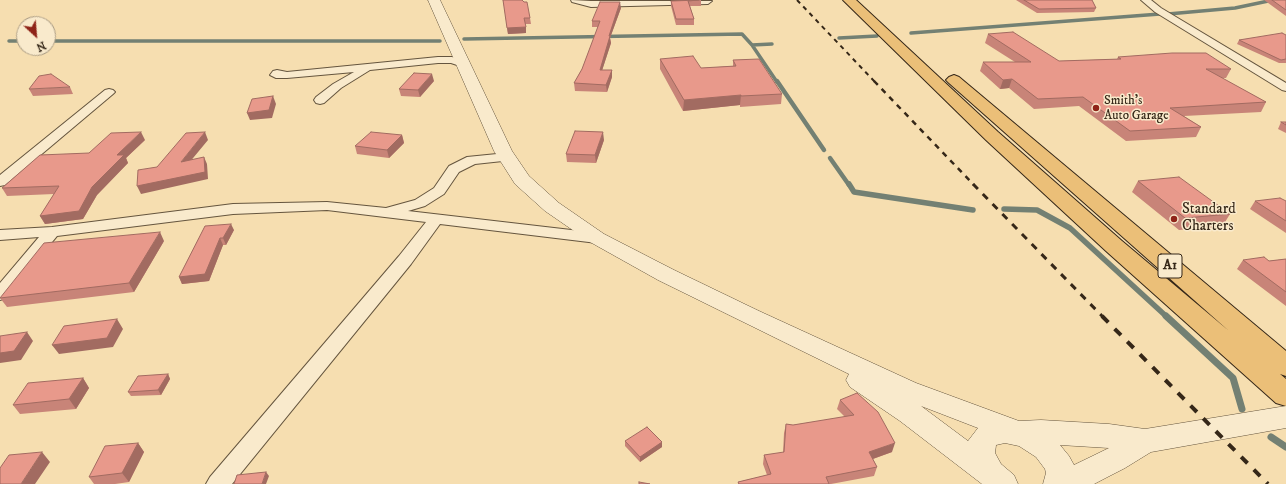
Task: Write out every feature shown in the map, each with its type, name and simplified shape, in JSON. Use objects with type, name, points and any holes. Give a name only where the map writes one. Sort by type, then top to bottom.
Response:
[{"type":"highway","name":"A1","points":[[849,0],[998,141],[1120,251],[1286,395]]},
{"type":"highway","name":"A1","points":[[860,0],[1286,366]]},
{"type":"street","points":[[434,0],[487,118],[507,157],[522,180],[552,207],[596,238],[751,317],[907,390],[1037,441],[1054,456],[1059,465],[1060,473],[1058,484]]},
{"type":"street","points":[[575,0],[591,4],[708,1]]},
{"type":"street","points":[[1145,0],[1158,10],[1286,88]]},
{"type":"street","points":[[320,100],[337,86],[375,66],[406,55],[452,55],[462,62]]},
{"type":"street","points":[[277,73],[276,75],[287,75],[375,66]]},
{"type":"street","points":[[0,182],[109,92]]},
{"type":"street","points":[[386,213],[420,203],[439,191],[454,170],[472,160],[507,157]]},
{"type":"street","points":[[0,235],[52,232],[233,209],[327,206],[596,238]]},
{"type":"street","points":[[218,484],[405,260],[436,219]]},
{"type":"street","points":[[0,294],[52,232]]},
{"type":"street","points":[[751,317],[876,390],[930,428],[997,479]]},
{"type":"street","points":[[997,479],[983,463],[980,453],[981,444],[986,437],[994,433],[1005,431],[1041,432],[1109,436],[1145,441],[1286,417]]},
{"type":"street","points":[[1079,480],[1145,441]]},
{"type":"building","points":[[503,0],[522,0],[527,2],[530,18],[524,18],[526,27],[507,28]]},
{"type":"building","points":[[699,0],[688,1],[694,19],[676,19],[671,1]]},
{"type":"building","points":[[1024,0],[1092,0],[1096,8],[1039,9]]},
{"type":"building","points":[[1272,0],[1286,0],[1286,10]]},
{"type":"building","points":[[600,2],[620,2],[600,70],[612,70],[606,85],[574,83],[582,69],[600,21],[592,21]]},
{"type":"building","points":[[1013,32],[1059,61],[1121,59],[1118,57],[1172,53],[1206,53],[1231,69],[1206,69],[1266,102],[1170,108],[1201,127],[1130,131],[1083,97],[1038,99],[1012,79],[1003,80],[983,62],[1031,62],[988,34]]},
{"type":"building","points":[[1282,33],[1286,35],[1286,59],[1281,60],[1239,40]]},
{"type":"building","points":[[693,56],[701,68],[736,66],[733,60],[759,59],[782,94],[741,95],[684,100],[660,59]]},
{"type":"building","points":[[414,73],[432,74],[418,90],[399,89]]},
{"type":"building","points":[[51,74],[70,87],[29,89],[39,76]]},
{"type":"building","points":[[273,96],[269,110],[247,113],[252,99]]},
{"type":"building","points":[[575,131],[603,132],[595,155],[566,154]]},
{"type":"building","points":[[141,132],[117,155],[124,155],[92,187],[79,211],[40,216],[59,186],[2,188],[40,155],[89,153],[111,133]]},
{"type":"building","points":[[205,132],[181,162],[204,157],[205,172],[137,186],[138,170],[157,167],[186,133]]},
{"type":"building","points":[[371,132],[402,135],[387,150],[355,146]]},
{"type":"building","points":[[1179,177],[1230,214],[1185,218],[1138,181]]},
{"type":"building","points":[[1280,198],[1286,201],[1286,221],[1255,201]]},
{"type":"building","points":[[231,224],[223,238],[220,238],[205,274],[179,277],[205,226]]},
{"type":"building","points":[[160,232],[129,283],[0,298],[44,243]]},
{"type":"building","points":[[1264,257],[1269,261],[1286,259],[1286,292],[1243,260]]},
{"type":"building","points":[[117,319],[107,338],[52,345],[64,326]]},
{"type":"building","points":[[27,332],[14,351],[0,353],[0,336]]},
{"type":"building","points":[[168,374],[158,390],[128,392],[138,376]]},
{"type":"building","points":[[83,378],[69,399],[13,405],[28,383]]},
{"type":"building","points":[[857,393],[878,412],[895,443],[869,452],[877,467],[826,477],[829,484],[739,484],[738,482],[771,474],[764,455],[784,452],[786,424],[793,425],[854,415],[840,400]]},
{"type":"building","points":[[647,427],[662,442],[640,457],[625,441]]},
{"type":"building","points":[[138,443],[122,473],[89,477],[105,446]]},
{"type":"building","points":[[42,452],[21,484],[0,484],[0,468],[9,455]]},
{"type":"building","points":[[266,472],[262,484],[234,484],[237,475]]},
{"type":"building","points":[[639,482],[650,484],[639,484]]},
{"type":"waterway","points":[[1168,14],[1235,8],[1273,0]]},
{"type":"waterway","points":[[911,33],[1160,14]]},
{"type":"waterway","points":[[464,39],[742,34],[752,45]]},
{"type":"waterway","points":[[839,38],[877,36]]},
{"type":"waterway","points":[[9,41],[16,41]]},
{"type":"waterway","points":[[56,41],[440,41]]},
{"type":"waterway","points":[[752,45],[772,44]]},
{"type":"waterway","points":[[752,45],[777,82]]},
{"type":"waterway","points":[[777,81],[824,150]]},
{"type":"waterway","points":[[830,158],[849,185]]},
{"type":"waterway","points":[[849,184],[854,192],[973,210]]},
{"type":"waterway","points":[[1004,209],[1037,210],[1070,228],[1167,317]]},
{"type":"waterway","points":[[1166,316],[1233,378],[1242,409]]},
{"type":"waterway","points":[[1271,437],[1286,447]]},
{"type":"railway","points":[[797,0],[875,82]]},
{"type":"railway","points":[[874,81],[974,185]]},
{"type":"railway","points":[[973,184],[1103,317]]},
{"type":"railway","points":[[1102,316],[1268,484]]},
{"type":"place","name":"Smith's Auto Garage","points":[[1096,108]]},
{"type":"place","name":"Standard Charters","points":[[1174,219]]}]
